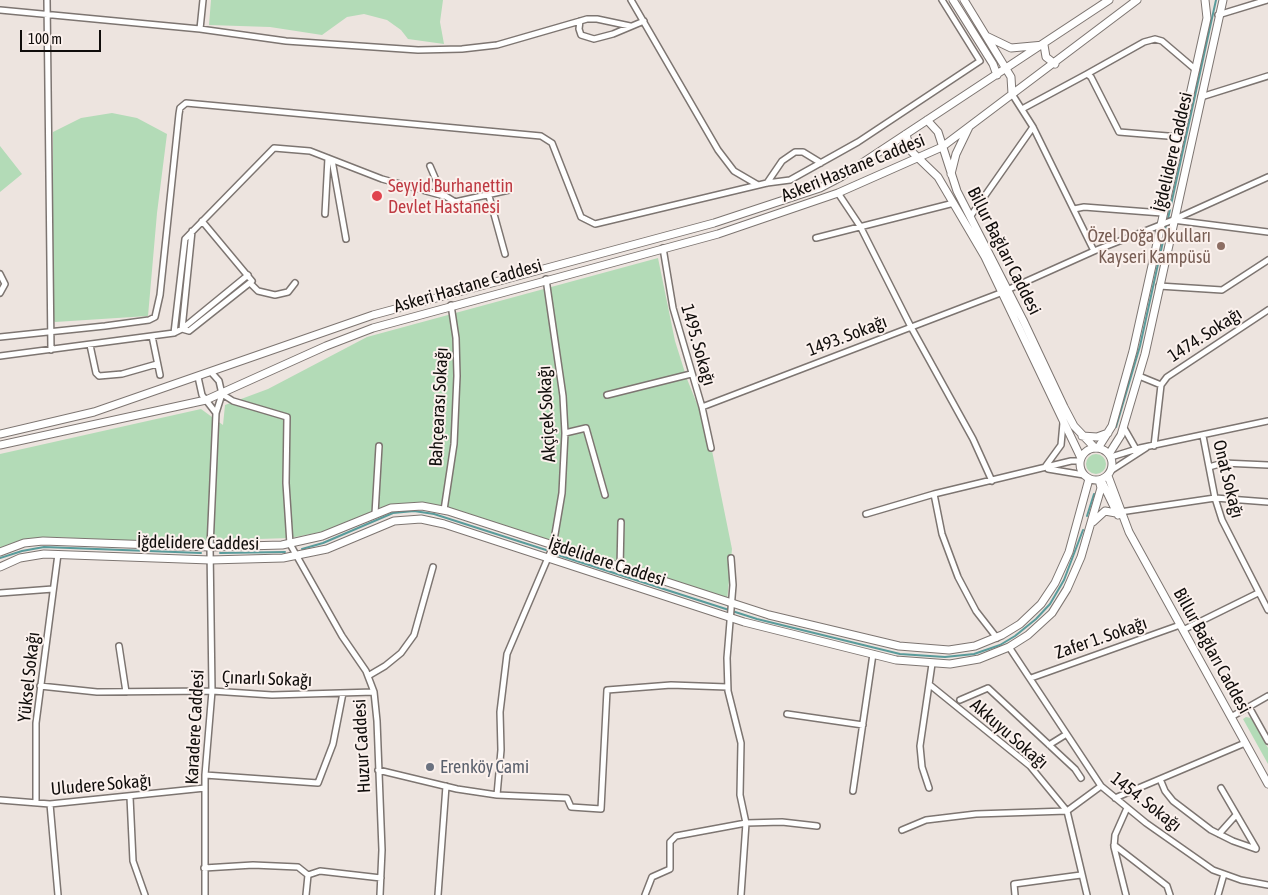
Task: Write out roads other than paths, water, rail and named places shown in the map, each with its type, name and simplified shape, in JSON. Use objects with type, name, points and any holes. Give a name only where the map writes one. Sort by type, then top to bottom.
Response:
[{"type":"street","points":[[47,0],[51,350]]},
{"type":"street","points":[[200,29],[203,0]]},
{"type":"street","points":[[631,0],[718,150],[739,174],[759,185]]},
{"type":"street","points":[[0,337],[127,323],[151,319],[156,316],[178,114],[182,105],[189,102],[306,115],[540,136],[552,143],[582,216],[595,224],[767,183],[790,180],[858,142],[980,61],[942,0]]},
{"type":"street","points":[[953,0],[993,64],[997,75]]},
{"type":"street","points":[[964,0],[1012,80],[1012,94],[1033,127],[1094,251]]},
{"type":"street","name":"Askeri Hastane Caddesi","points":[[0,434],[94,412],[397,308],[714,223],[829,184],[1044,45],[1109,0]]},
{"type":"street","name":"Askeri Hastane Caddesi","points":[[0,445],[206,400],[341,340],[451,305],[735,229],[838,193],[942,147],[1137,0]]},
{"type":"street","name":"İğdelidere Caddesi","points":[[1097,448],[1109,433],[1133,351],[1162,224],[1162,213],[1197,71],[1207,18],[1205,0]]},
{"type":"street","name":"İğdelidere Caddesi","points":[[1110,455],[1124,427],[1139,376],[1172,220],[1223,0]]},
{"type":"street","points":[[1218,15],[1267,0]]},
{"type":"street","points":[[0,10],[200,29],[286,41],[446,50],[502,44],[580,21],[597,19],[630,26]]},
{"type":"street","points":[[580,21],[580,34],[591,39],[602,38],[644,21]]},
{"type":"street","points":[[985,36],[1012,48],[1044,45],[1046,57],[1054,64]]},
{"type":"street","points":[[1022,109],[1151,40],[1162,41],[1197,71]]},
{"type":"street","points":[[1086,74],[1091,77],[1119,132],[1180,137]]},
{"type":"street","points":[[1202,97],[1268,76]]},
{"type":"street","name":"Billur Bağları Caddesi","points":[[926,120],[938,132],[951,175],[1056,397]]},
{"type":"street","points":[[951,175],[956,154],[969,127]]},
{"type":"street","points":[[970,217],[1033,127]]},
{"type":"street","name":"Billur Bağları Caddesi","points":[[906,134],[908,146],[917,159],[938,177],[1005,291]]},
{"type":"street","points":[[174,333],[185,239],[274,148],[302,150],[382,179],[444,196],[458,202],[509,190]]},
{"type":"street","points":[[767,183],[782,161],[795,152],[803,152],[821,163]]},
{"type":"street","points":[[325,214],[330,159]]},
{"type":"street","points":[[330,159],[346,239]]},
{"type":"street","points":[[430,166],[444,196]]},
{"type":"street","points":[[1172,220],[1180,214],[1268,178]]},
{"type":"street","points":[[838,193],[860,226],[911,327],[973,440],[992,481]]},
{"type":"street","points":[[489,196],[505,254]]},
{"type":"street","points":[[816,238],[954,203]]},
{"type":"street","points":[[1074,209],[1084,207],[1162,213]]},
{"type":"street","points":[[1172,220],[1268,232]]},
{"type":"street","name":"1493. Sokağı","points":[[702,407],[1005,291],[1094,251],[1172,220]]},
{"type":"street","points":[[202,221],[248,275],[252,281],[250,283],[258,291],[275,295],[288,292],[295,283]]},
{"type":"street","points":[[182,329],[192,231]]},
{"type":"street","name":"1495. Sokağı","points":[[663,248],[673,308],[702,407],[711,448]]},
{"type":"street","points":[[1159,286],[1222,290],[1268,260]]},
{"type":"street","points":[[0,274],[5,284],[0,293]]},
{"type":"street","points":[[0,356],[174,333],[182,329],[248,275]]},
{"type":"street","name":"Akçiçek Sokağı","points":[[497,795],[501,750],[500,712],[507,654],[549,559],[562,493],[565,433],[562,381],[546,279]]},
{"type":"street","points":[[182,329],[188,331],[250,283]]},
{"type":"street","name":"Bahçearası Sokağı","points":[[444,510],[454,444],[457,369],[456,338],[451,305]]},
{"type":"street","name":"1474. Sokağı","points":[[1154,446],[1162,384],[1174,370],[1268,310]]},
{"type":"street","points":[[152,336],[160,375]]},
{"type":"street","points":[[90,345],[96,373],[99,376],[122,374],[157,364]]},
{"type":"street","points":[[210,546],[216,413],[222,394],[219,381],[212,372]]},
{"type":"street","points":[[607,395],[691,374]]},
{"type":"street","points":[[1139,376],[1162,384]]},
{"type":"street","points":[[198,377],[201,392],[216,413]]},
{"type":"street","points":[[222,394],[233,401],[287,417],[286,483],[290,544]]},
{"type":"street","points":[[1056,397],[1087,477]]},
{"type":"street","points":[[1056,397],[1082,436],[1097,448],[1110,455],[1268,421]]},
{"type":"street","points":[[1042,468],[1052,460],[1061,445],[1064,435],[1063,418]]},
{"type":"street","points":[[1124,427],[1129,440],[1136,449]]},
{"type":"street","points":[[565,433],[586,428],[606,495]]},
{"type":"street","points":[[1082,436],[1097,437],[1109,433]]},
{"type":"street","name":"Onat Sokağı","points":[[1203,436],[1215,498],[1222,520],[1268,610]]},
{"type":"street","points":[[376,514],[380,446]]},
{"type":"street","points":[[866,514],[934,494],[1080,460],[1087,451],[1097,448]]},
{"type":"street","points":[[1042,468],[1087,477],[1105,477],[1146,448]]},
{"type":"street","points":[[1105,477],[1110,455]]},
{"type":"street","points":[[1209,468],[1223,463],[1268,466]]},
{"type":"street","name":"İğdelidere Caddesi","points":[[0,552],[24,543],[43,541],[210,546],[290,544],[322,536],[376,514],[406,505],[444,510],[731,604],[910,648],[958,650],[997,638],[1028,618],[1047,597],[1064,564],[1078,520],[1087,477]]},
{"type":"street","name":"İğdelidere Caddesi","points":[[0,566],[27,556],[58,554],[210,560],[258,560],[297,556],[326,549],[394,521],[414,519],[444,524],[730,618],[896,660],[932,664],[970,661],[1009,647],[1036,628],[1058,605],[1076,569],[1089,534],[1105,477]]},
{"type":"street","name":"Billur Bağları Caddesi","points":[[1105,477],[1118,512],[1268,784]]},
{"type":"street","points":[[934,494],[942,534],[953,567],[976,611],[997,638]]},
{"type":"street","points":[[1092,524],[1105,511],[1118,512],[1215,498],[1268,502]]},
{"type":"street","points":[[1078,520],[1089,534]]},
{"type":"street","points":[[620,568],[621,522]]},
{"type":"street","name":"Huzur Caddesi","points":[[290,544],[368,676],[374,692],[377,721],[380,895]]},
{"type":"street","name":"Karadere Caddesi","points":[[205,895],[205,775],[212,691],[210,546]]},
{"type":"street","name":"Yüksel Sokağı","points":[[36,803],[36,723],[58,554]]},
{"type":"street","points":[[731,558],[731,604],[727,658],[728,686],[741,743],[740,795],[746,823],[741,895]]},
{"type":"street","points":[[368,676],[385,666],[401,653],[414,635],[433,567]]},
{"type":"street","points":[[0,593],[53,589]]},
{"type":"street","name":"Zafer 1. Sokağı","points":[[1031,678],[1182,627],[1258,593]]},
{"type":"street","points":[[119,646],[126,692]]},
{"type":"street","name":"1454. Sokağı","points":[[1009,647],[1031,678],[1065,735],[1101,786],[1127,808],[1213,870],[1242,880],[1268,885]]},
{"type":"street","points":[[853,791],[873,654]]},
{"type":"street","points":[[929,788],[922,768],[920,746],[932,664]]},
{"type":"street","points":[[378,770],[446,786],[497,795],[568,798],[571,807],[601,809],[607,690],[672,685],[728,686]]},
{"type":"street","name":"Akkuyu Sokağı","points":[[930,685],[1030,766],[1067,810],[1086,895]]},
{"type":"street","name":"Çınarlı Sokağı","points":[[40,686],[96,692],[212,691],[272,695],[374,692]]},
{"type":"street","points":[[960,700],[988,688],[1075,770],[1080,778]]},
{"type":"street","points":[[205,775],[318,784],[333,744],[343,693]]},
{"type":"street","points":[[1231,717],[1268,696]]},
{"type":"street","points":[[1249,707],[1268,741]]},
{"type":"street","points":[[787,714],[863,725]]},
{"type":"street","points":[[1049,745],[1065,735]]},
{"type":"street","points":[[1115,798],[1246,743]]},
{"type":"street","points":[[1160,779],[1165,791],[1173,801],[1219,834],[1256,849],[1221,788]]},
{"type":"street","points":[[438,895],[446,786]]},
{"type":"street","points":[[902,830],[926,820],[976,814],[1067,810],[1101,786]]},
{"type":"street","name":"Uludere Sokağı","points":[[0,800],[50,804],[205,788]]},
{"type":"street","points":[[130,797],[134,861],[144,895]]},
{"type":"street","points":[[50,804],[58,895]]},
{"type":"street","points":[[1126,895],[1115,859],[1114,845],[1115,836],[1127,808]]},
{"type":"street","points":[[1219,834],[1236,815]]},
{"type":"street","points":[[645,895],[652,877],[670,869],[670,844],[674,837],[746,823],[782,822],[817,826]]},
{"type":"street","points":[[1114,845],[1167,886],[1170,895]]},
{"type":"street","points":[[204,868],[253,865],[295,866],[303,869],[308,875],[306,895]]},
{"type":"street","points":[[308,875],[320,870],[381,878]]},
{"type":"street","points":[[1218,895],[1224,874]]},
{"type":"street","points":[[1015,895],[1014,884],[1081,875]]},
{"type":"waterway","points":[[1116,427],[1140,346],[1216,0]]},
{"type":"waterway","points":[[1087,516],[1094,494]]},
{"type":"waterway","points":[[302,549],[323,543],[393,513],[414,511],[434,514],[546,550]]},
{"type":"waterway","points":[[558,555],[757,619],[900,654],[945,657],[974,654],[1000,645],[1036,619],[1050,604],[1064,580],[1083,530]]},
{"type":"waterway","points":[[0,558],[44,547],[201,553]]},
{"type":"waterway","points":[[220,553],[285,552]]},
{"type":"place","name":"Seyyid Burhanettin Devlet Hastanesi","points":[[377,196]]},
{"type":"place","name":"Özel Doğa Okulları Kayseri Kampüsü","points":[[1221,246]]},
{"type":"place","name":"Erenköy Cami","points":[[430,767]]}]
